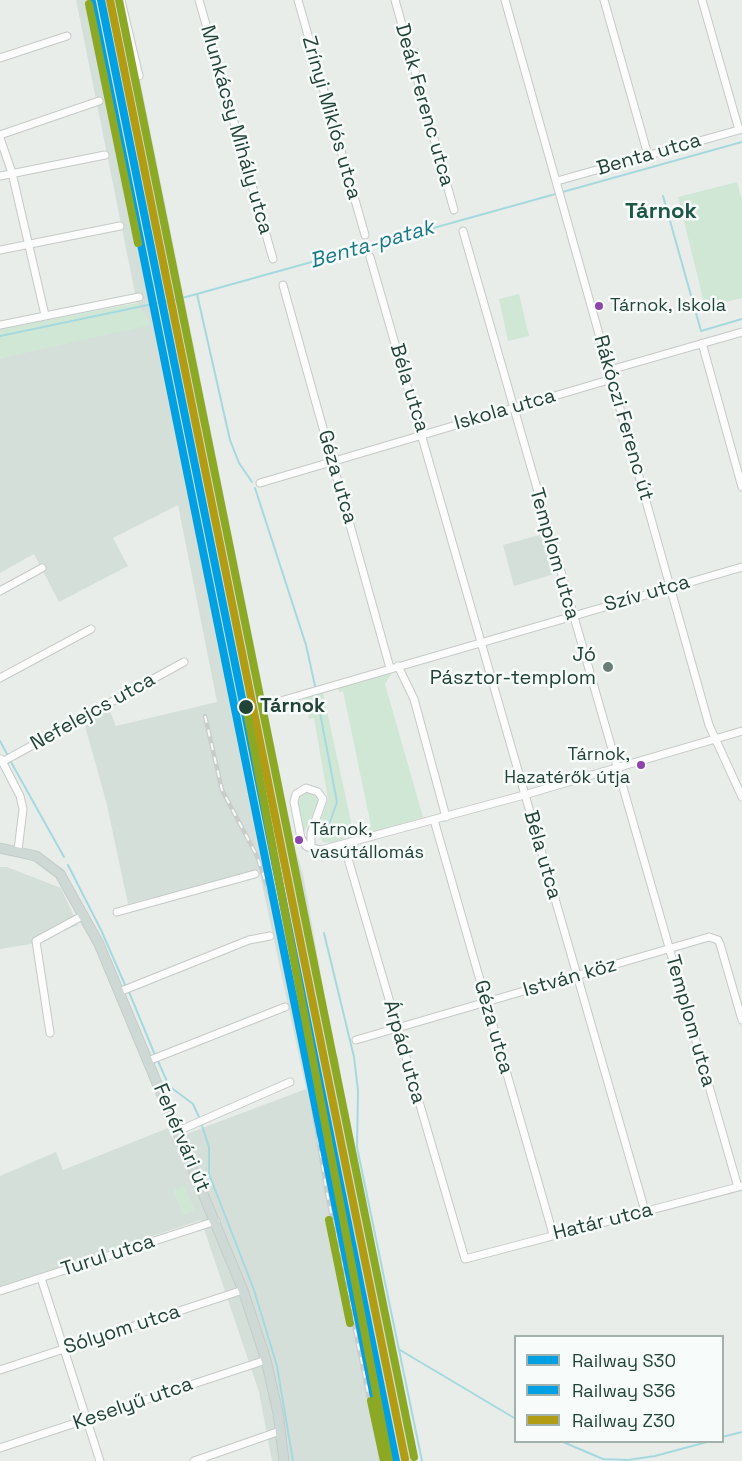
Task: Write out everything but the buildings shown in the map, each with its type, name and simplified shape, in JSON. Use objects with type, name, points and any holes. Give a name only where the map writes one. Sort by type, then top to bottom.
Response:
[{"type":"main road","name":"Fehérvári út","points":[[0,848],[18,850],[45,860],[60,874],[84,915],[178,1131],[243,1290],[266,1360],[284,1461]]},
{"type":"street","points":[[122,0],[139,76]]},
{"type":"street","name":"Munkácsy Mihály utca","points":[[199,0],[273,259]]},
{"type":"street","name":"Zrínyi Miklós utca","points":[[298,0],[365,235]]},
{"type":"street","name":"Deák Ferenc utca","points":[[395,0],[454,210]]},
{"type":"street","name":"Rákóczi Ferenc út","points":[[505,0],[715,739],[742,797]]},
{"type":"street","points":[[604,0],[648,155]]},
{"type":"street","points":[[702,0],[740,129]]},
{"type":"street","points":[[0,58],[67,36]]},
{"type":"street","points":[[45,315],[12,173],[0,137],[99,100]]},
{"type":"street","name":"Benta utca","points":[[557,181],[740,129]]},
{"type":"street","points":[[0,176],[105,155]]},
{"type":"street","points":[[0,250],[120,226]]},
{"type":"street","name":"Templom utca","points":[[463,231],[615,768],[740,1187]]},
{"type":"street","name":"Béla utca","points":[[370,257],[645,1211]]},
{"type":"street","name":"Géza utca","points":[[283,285],[394,667],[414,699],[446,817]]},
{"type":"street","points":[[0,325],[139,297]]},
{"type":"street","points":[[610,370],[742,332]]},
{"type":"street","points":[[702,343],[742,487]]},
{"type":"street","name":"Iskola utca","points":[[260,483],[612,379]]},
{"type":"street","name":"Szív utca","points":[[277,702],[670,586],[742,567]]},
{"type":"street","points":[[0,591],[42,568]]},
{"type":"street","points":[[0,678],[91,628]]},
{"type":"street","name":"Nefelejcs utca","points":[[1,760],[184,662]]},
{"type":"street","points":[[311,848],[311,832],[323,800],[318,792],[306,788],[296,794],[294,802],[303,843],[311,848],[321,850],[524,795],[742,731]]},
{"type":"street","points":[[1,760],[20,796],[23,809],[18,850]]},
{"type":"street","name":"Géza utca","points":[[434,820],[553,1234]]},
{"type":"street","name":"Árpád utca","points":[[344,845],[465,1259]]},
{"type":"street","points":[[117,912],[255,874]]},
{"type":"street","points":[[50,1032],[36,947],[38,938],[84,915]]},
{"type":"street","points":[[119,992],[249,940],[270,936]]},
{"type":"street","name":"István köz","points":[[356,1040],[709,937],[715,938],[720,944],[742,1020]]},
{"type":"street","points":[[148,1061],[285,1007]]},
{"type":"street","points":[[178,1131],[290,1082]]},
{"type":"street","name":"Határ utca","points":[[465,1259],[553,1234],[740,1187]]},
{"type":"street","name":"Turul utca","points":[[0,1291],[216,1221]]},
{"type":"street","points":[[41,1278],[100,1461]]},
{"type":"street","name":"Sólyom utca","points":[[0,1370],[243,1290]]},
{"type":"street","name":"Keselyű utca","points":[[0,1448],[266,1360]]},
{"type":"street","points":[[194,1461],[280,1431]]},
{"type":"shaded area","points":[[76,0],[124,0],[295,848],[303,874],[334,1050],[338,1057],[358,1187],[361,1190],[361,1203],[412,1461],[272,1461],[259,1392],[201,1220],[0,1287],[0,1176],[56,1152],[63,1170],[168,1128],[173,1139],[306,1089],[259,870],[128,904],[107,805],[84,722],[93,722],[95,716],[109,709],[116,726],[217,702],[178,505],[113,538],[128,566],[59,602],[34,554],[0,573],[0,358],[150,324],[137,303]]},
{"type":"shaded area","points":[[543,534],[554,574],[514,586],[503,545]]},
{"type":"shaded area","points":[[0,867],[7,867],[61,888],[78,925],[31,944],[0,949]]},
{"type":"green space","points":[[737,182],[742,201],[742,298],[705,307],[678,197]]},
{"type":"green space","points":[[519,294],[529,336],[508,341],[499,299]]},
{"type":"green space","points":[[137,303],[151,325],[0,358],[0,329]]},
{"type":"green space","points":[[392,673],[385,684],[423,817],[374,833],[367,828],[371,826],[343,691],[339,692],[338,688]]},
{"type":"green space","points":[[323,693],[354,835],[332,843],[323,842],[317,831],[328,799],[314,718],[309,719],[304,698]]},
{"type":"green space","points":[[307,792],[317,797],[318,803],[303,835],[297,801],[300,795]]},
{"type":"green space","points":[[184,1186],[195,1210],[183,1215],[173,1190]]},
{"type":"waterway","name":"Benta-patak","points":[[0,336],[186,297],[742,142]]},
{"type":"waterway","points":[[663,196],[701,331],[742,319]]},
{"type":"waterway","points":[[197,294],[230,440],[239,463],[252,482]]},
{"type":"waterway","points":[[255,488],[306,645],[315,686]]},
{"type":"waterway","points":[[317,697],[337,802],[327,830]]},
{"type":"waterway","points":[[0,741],[7,754]]},
{"type":"waterway","points":[[11,762],[64,857]]},
{"type":"waterway","points":[[68,865],[101,930],[126,987]]},
{"type":"waterway","points":[[324,933],[354,1057],[358,1091],[357,1147],[422,1461]]},
{"type":"waterway","points":[[129,992],[155,1055]]},
{"type":"waterway","points":[[158,1061],[169,1086],[193,1104],[199,1117]]},
{"type":"waterway","points":[[202,1126],[209,1147],[209,1174],[254,1290],[277,1366],[293,1461]]},
{"type":"waterway","points":[[400,1350],[514,1418]]},
{"type":"waterway","points":[[724,1436],[742,1432]]},
{"type":"waterway","points":[[565,1443],[603,1459],[628,1460],[655,1456],[703,1443]]},
{"type":"railway","points":[[205,716],[222,790],[257,856],[274,907]]},
{"type":"railway","points":[[279,931],[307,1070],[327,1193],[382,1461]]},
{"type":"rail line","name":"S30","points":[[101,0],[396,1461]]},
{"type":"rail line","name":"Z30","points":[[110,0],[405,1459]]},
{"type":"rail line","name":"S36","points":[[92,2],[387,1461]]},
{"type":"transit line","points":[[119,0],[414,1457]]},
{"type":"transit line","points":[[89,4],[138,243]]},
{"type":"transit line","points":[[246,707],[389,1461]]},
{"type":"transit line","points":[[329,1220],[350,1323]]},
{"type":"transit line","points":[[371,1401],[384,1461]]},
{"type":"place","name":"Tárnok, Iskola","points":[[599,306]]},
{"type":"place","name":"Jó Pásztor-templom","points":[[608,667]]},
{"type":"place","name":"Tárnok","points":[[246,707]]},
{"type":"place","name":"Tárnok, Hazatérők útja","points":[[641,765]]},
{"type":"place","name":"Tárnok, vasútállomás","points":[[299,840]]},
{"type":"district","name":"Tárnok","points":[[661,212]]}]
